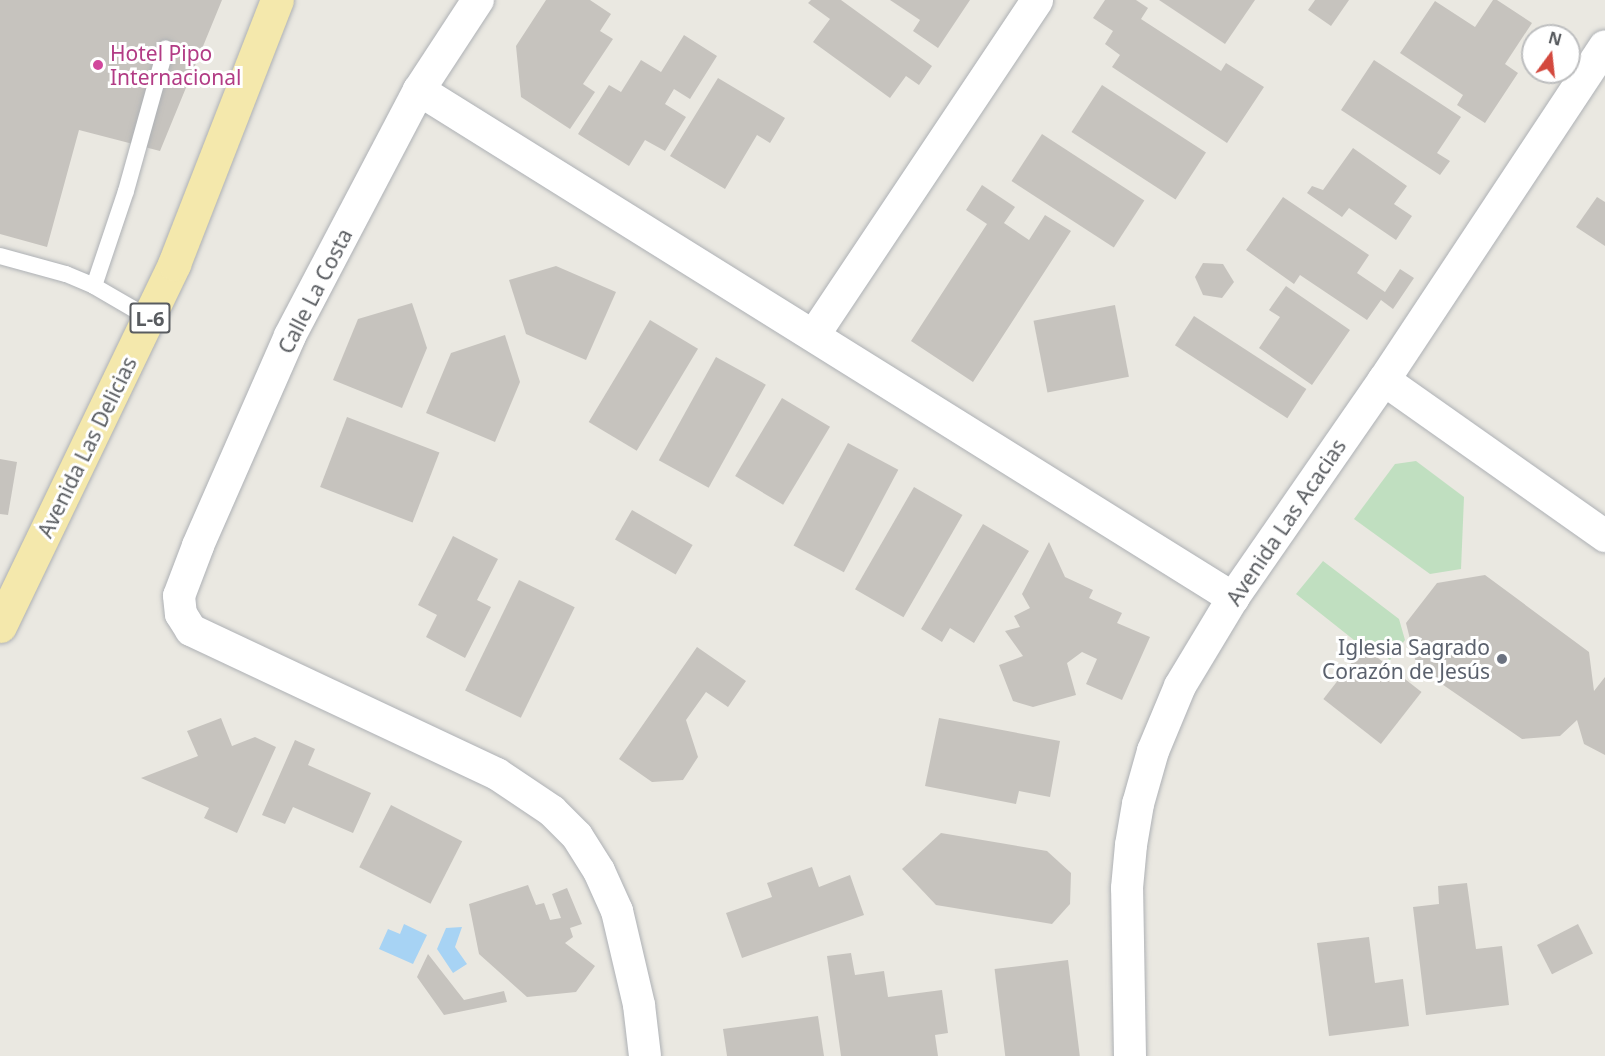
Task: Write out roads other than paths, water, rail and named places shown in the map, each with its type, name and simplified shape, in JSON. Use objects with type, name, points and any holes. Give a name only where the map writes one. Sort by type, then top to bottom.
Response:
[{"type":"main road","name":"Avenida Las Delicias","points":[[0,626],[174,264],[277,0]]},
{"type":"street","name":"Calle La Costa","points":[[478,0],[419,90],[290,336],[198,546],[179,596],[181,614],[191,630],[497,774],[552,811],[568,828],[599,871],[616,911],[639,1005],[645,1056]]},
{"type":"street","points":[[814,335],[1037,0]]},
{"type":"street","name":"Avenida Las Acacias","points":[[1130,1056],[1127,995],[1127,888],[1138,804],[1153,751],[1180,686],[1233,598],[1384,380],[1605,46]]},
{"type":"street","points":[[419,90],[1233,598]]},
{"type":"street","points":[[1384,380],[1605,536]]},
{"type":"lane","points":[[94,286],[126,190],[166,48]]},
{"type":"lane","points":[[0,256],[66,274],[94,286],[149,318]]},
{"type":"water","points":[[404,924],[427,935],[413,964],[379,949],[388,929],[400,934]]},
{"type":"water","points":[[462,927],[455,947],[467,964],[453,973],[437,949],[446,928]]},
{"type":"place","name":"Hotel Pipo Internacional","points":[[98,65]]},
{"type":"place","name":"Iglesia Sagrado Corazón de Jesús","points":[[1502,659]]}]
